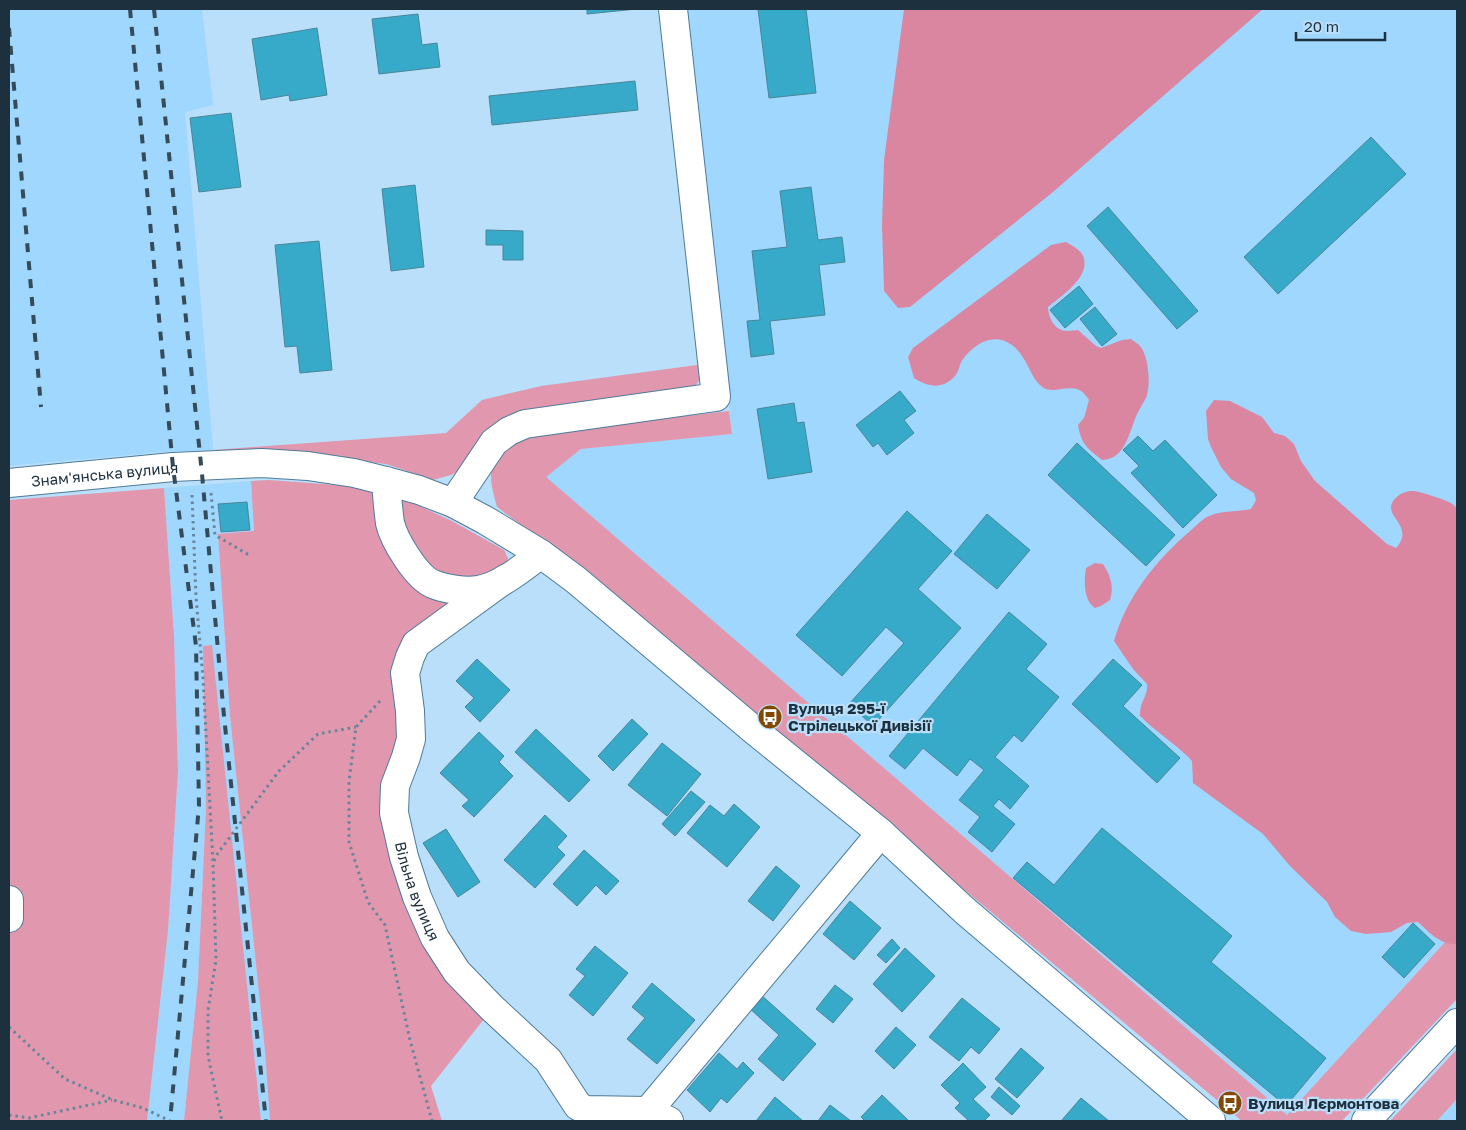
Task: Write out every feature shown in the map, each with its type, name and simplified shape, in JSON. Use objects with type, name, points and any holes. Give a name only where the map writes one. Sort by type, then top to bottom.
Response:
[{"type":"street","points":[[453,503],[494,442],[509,431],[525,424],[716,397],[673,9]]},
{"type":"street","name":"Знам'янська вулиця","points":[[9,483],[202,466],[262,463],[308,466],[354,473],[419,490],[453,503],[541,554],[576,580],[755,731],[881,833],[964,910],[1211,1121]]},
{"type":"street","name":"Вільна вулиця","points":[[386,481],[390,524],[398,546],[415,568],[432,584],[465,591],[480,590],[506,579]]},
{"type":"street","name":"Вільна вулиця","points":[[541,554],[416,644],[405,673],[410,711],[410,739],[406,757],[395,786],[394,813],[404,857],[417,897],[434,938],[457,972],[492,1008],[548,1060],[571,1113],[586,1110],[658,1116]]},
{"type":"street","points":[[658,1116],[881,833]]},
{"type":"street","points":[[9,900],[9,918]]},
{"type":"street","points":[[1366,1121],[1457,1023]]},
{"type":"path","points":[[211,491],[215,535],[249,555]]},
{"type":"path","points":[[192,493],[196,597],[203,678],[213,862],[216,960],[208,1010],[208,1056],[222,1121]]},
{"type":"path","points":[[405,673],[356,728],[349,781],[349,842],[368,902],[384,925],[410,1040],[432,1121]]},
{"type":"path","points":[[213,862],[280,771],[318,734],[356,728]]},
{"type":"path","points":[[9,1027],[66,1079],[113,1100],[142,1108],[170,1121]]},
{"type":"path","points":[[9,1115],[29,1118],[113,1100]]},
{"type":"shaded area","points":[[9,9],[202,9],[213,105],[185,112],[213,450],[161,452],[9,466]]},
{"type":"shaded area","points":[[686,9],[1457,9],[1457,929],[1287,1115],[545,477],[581,449],[732,434]]},
{"type":"shaded area","points":[[904,9],[1263,9],[1053,192],[910,307],[898,308],[884,291],[882,226],[884,160]]},
{"type":"shaded area","points":[[1066,242],[1082,254],[1085,262],[1084,270],[1068,291],[1048,307],[1054,324],[1064,331],[1078,330],[1096,346],[1101,348],[1122,340],[1131,339],[1140,346],[1147,364],[1148,393],[1146,398],[1137,413],[1124,446],[1115,456],[1109,459],[1102,460],[1089,449],[1081,437],[1078,425],[1084,418],[1089,400],[1084,394],[1071,388],[1045,389],[1037,382],[1022,355],[1005,341],[992,339],[979,344],[963,359],[955,376],[945,383],[935,386],[914,378],[908,357],[913,348],[1051,245]]},
{"type":"shaded area","points":[[704,364],[699,382],[685,393],[524,415],[460,470],[451,475],[433,480],[386,464],[267,450],[213,450],[446,433],[482,400],[541,386]]},
{"type":"shaded area","points":[[1214,400],[1230,401],[1262,417],[1274,433],[1285,436],[1294,444],[1301,461],[1315,481],[1387,544],[1396,548],[1401,541],[1402,534],[1391,508],[1393,500],[1397,496],[1408,491],[1414,491],[1451,503],[1457,508],[1457,944],[1440,940],[1418,922],[1407,923],[1391,932],[1366,934],[1351,931],[1335,917],[1327,902],[1290,866],[1263,834],[1193,783],[1192,761],[1140,716],[1147,684],[1133,669],[1114,641],[1119,625],[1134,595],[1153,568],[1201,521],[1209,516],[1220,513],[1251,509],[1256,500],[1254,493],[1231,479],[1221,467],[1211,447],[1208,439],[1206,411]]},
{"type":"shaded area","points":[[729,411],[732,434],[581,449],[546,477],[1287,1115],[1457,929],[1457,999],[1342,1121],[1242,1121],[583,572],[497,507],[491,479],[492,466],[503,450],[527,435]]},
{"type":"shaded area","points":[[269,480],[351,486],[415,504],[452,521],[504,550],[508,558],[507,566],[409,641],[398,858],[488,1014],[431,1086],[442,1121],[270,1121],[265,1051],[230,716],[218,534],[254,531],[251,481]]},
{"type":"shaded area","points":[[251,481],[254,531],[218,534],[230,716],[265,1051],[270,1121],[261,1121],[211,645],[203,646],[206,807],[198,981],[184,1121],[147,1121],[168,931],[178,771],[174,636],[164,488]]},
{"type":"shaded area","points":[[164,488],[174,636],[178,771],[168,931],[147,1121],[9,1121],[9,500]]},
{"type":"shaded area","points":[[1095,563],[1103,564],[1106,568],[1110,577],[1112,591],[1110,600],[1095,608],[1088,600],[1085,584],[1086,568]]},
{"type":"shaded area","points":[[212,645],[261,1121],[184,1121],[198,981],[206,807],[203,646]]},
{"type":"shaded area","points":[[1457,1049],[1457,1099],[1437,1121],[1390,1121]]},
{"type":"shaded area","points":[[1457,1099],[1457,1121],[1437,1121]]},
{"type":"building","points":[[587,9],[637,9],[587,14]]},
{"type":"building","points":[[758,9],[806,9],[816,93],[769,98]]},
{"type":"building","points":[[418,14],[422,45],[437,43],[440,67],[379,74],[372,19]]},
{"type":"building","points":[[317,28],[327,95],[290,101],[289,95],[261,100],[252,39]]},
{"type":"building","points":[[635,81],[638,110],[492,125],[489,96]]},
{"type":"building","points":[[231,113],[241,187],[199,192],[190,118]]},
{"type":"building","points":[[1371,137],[1406,174],[1278,294],[1244,257]]},
{"type":"building","points":[[415,185],[424,267],[391,271],[382,189]]},
{"type":"building","points":[[811,187],[818,240],[842,237],[845,262],[819,265],[825,315],[770,321],[774,354],[751,357],[747,321],[760,320],[752,251],[787,247],[780,191]]},
{"type":"building","points":[[1108,207],[1198,311],[1177,329],[1087,226]]},
{"type":"building","points":[[486,230],[523,231],[523,260],[503,260],[503,245],[486,245]]},
{"type":"building","points":[[319,241],[332,370],[300,373],[297,346],[285,347],[275,245]]},
{"type":"building","points":[[1079,286],[1093,304],[1065,328],[1050,310]]},
{"type":"building","points":[[1095,307],[1117,334],[1102,346],[1080,319]]},
{"type":"building","points":[[900,391],[916,411],[904,420],[914,433],[887,455],[878,443],[873,447],[856,425]]},
{"type":"building","points":[[794,403],[797,423],[804,422],[812,472],[768,479],[757,409]]},
{"type":"building","points":[[1138,436],[1153,451],[1165,440],[1217,495],[1183,528],[1131,473],[1139,466],[1123,450]]},
{"type":"building","points":[[1077,443],[1175,535],[1146,566],[1048,475]]},
{"type":"building","points":[[247,502],[250,530],[221,532],[218,504]]},
{"type":"building","points":[[907,511],[952,551],[918,589],[961,628],[873,726],[849,704],[904,643],[886,627],[842,676],[796,635]]},
{"type":"building","points":[[987,514],[1030,550],[997,589],[954,554]]},
{"type":"building","points":[[1009,612],[1047,644],[1026,669],[1059,697],[1022,742],[1014,735],[995,757],[1029,786],[1010,809],[999,799],[993,806],[1015,824],[992,852],[968,832],[980,817],[959,800],[984,770],[970,759],[957,776],[923,748],[905,769],[889,756]]},
{"type":"building","points":[[477,659],[510,690],[480,722],[465,707],[474,698],[456,681]]},
{"type":"building","points":[[1113,659],[1142,685],[1123,706],[1180,758],[1157,783],[1072,704]]},
{"type":"building","points":[[632,719],[648,734],[613,771],[598,756]]},
{"type":"building","points":[[536,729],[590,780],[569,802],[515,752]]},
{"type":"building","points":[[479,732],[504,756],[499,762],[513,776],[474,817],[462,806],[469,800],[440,773]]},
{"type":"building","points":[[662,743],[701,774],[667,816],[628,785]]},
{"type":"building","points":[[691,791],[705,802],[675,836],[662,824]]},
{"type":"building","points":[[734,804],[760,827],[727,867],[687,833],[710,805],[724,816]]},
{"type":"building","points":[[545,815],[567,836],[557,847],[565,855],[535,888],[504,860]]},
{"type":"building","points":[[1102,828],[1232,936],[1211,962],[1326,1058],[1286,1106],[1013,878],[1027,862],[1054,885]]},
{"type":"building","points":[[446,829],[480,882],[458,897],[423,843]]},
{"type":"building","points":[[584,850],[619,881],[606,895],[596,885],[577,906],[553,884]]},
{"type":"building","points":[[776,866],[800,886],[773,921],[748,901]]},
{"type":"building","points":[[850,901],[881,928],[854,960],[823,934]]},
{"type":"building","points":[[1413,923],[1435,944],[1404,978],[1382,957]]},
{"type":"building","points":[[892,939],[900,948],[886,963],[877,955]]},
{"type":"building","points":[[595,946],[628,973],[593,1016],[569,995],[585,976],[576,969]]},
{"type":"building","points":[[905,948],[935,976],[902,1012],[873,984]]},
{"type":"building","points":[[652,983],[695,1020],[657,1064],[627,1039],[645,1018],[632,1007]]},
{"type":"building","points":[[835,985],[853,999],[833,1023],[816,1009]]},
{"type":"building","points":[[760,994],[816,1044],[783,1081],[758,1059],[779,1035],[748,1007]]},
{"type":"building","points":[[962,998],[1000,1029],[979,1054],[971,1047],[959,1061],[929,1037]]},
{"type":"building","points":[[896,1027],[916,1045],[894,1069],[875,1051]]},
{"type":"building","points":[[1021,1048],[1044,1068],[1017,1098],[995,1079]]},
{"type":"building","points":[[719,1053],[737,1069],[743,1062],[754,1073],[727,1103],[721,1098],[710,1112],[687,1090]]},
{"type":"building","points":[[963,1063],[986,1087],[973,1099],[990,1115],[984,1121],[969,1121],[955,1108],[960,1103],[941,1085]]},
{"type":"building","points":[[999,1087],[1020,1106],[1012,1115],[991,1097]]},
{"type":"building","points":[[882,1095],[909,1121],[865,1121],[861,1117]]},
{"type":"building","points":[[775,1097],[803,1121],[756,1121]]},
{"type":"building","points":[[1081,1098],[1109,1121],[1061,1121]]},
{"type":"building","points":[[830,1105],[851,1121],[818,1121]]},
{"type":"railway","points":[[130,9],[173,467],[196,646],[199,806],[170,1121]]},
{"type":"railway","points":[[154,9],[266,1121]]},
{"type":"railway","points":[[9,28],[41,407]]},
{"type":"place","name":"Вулиця 295-ї Стрілецької Дивізії","points":[[770,717]]},
{"type":"place","name":"Вулиця Лєрмонтова","points":[[1230,1103]]}]
